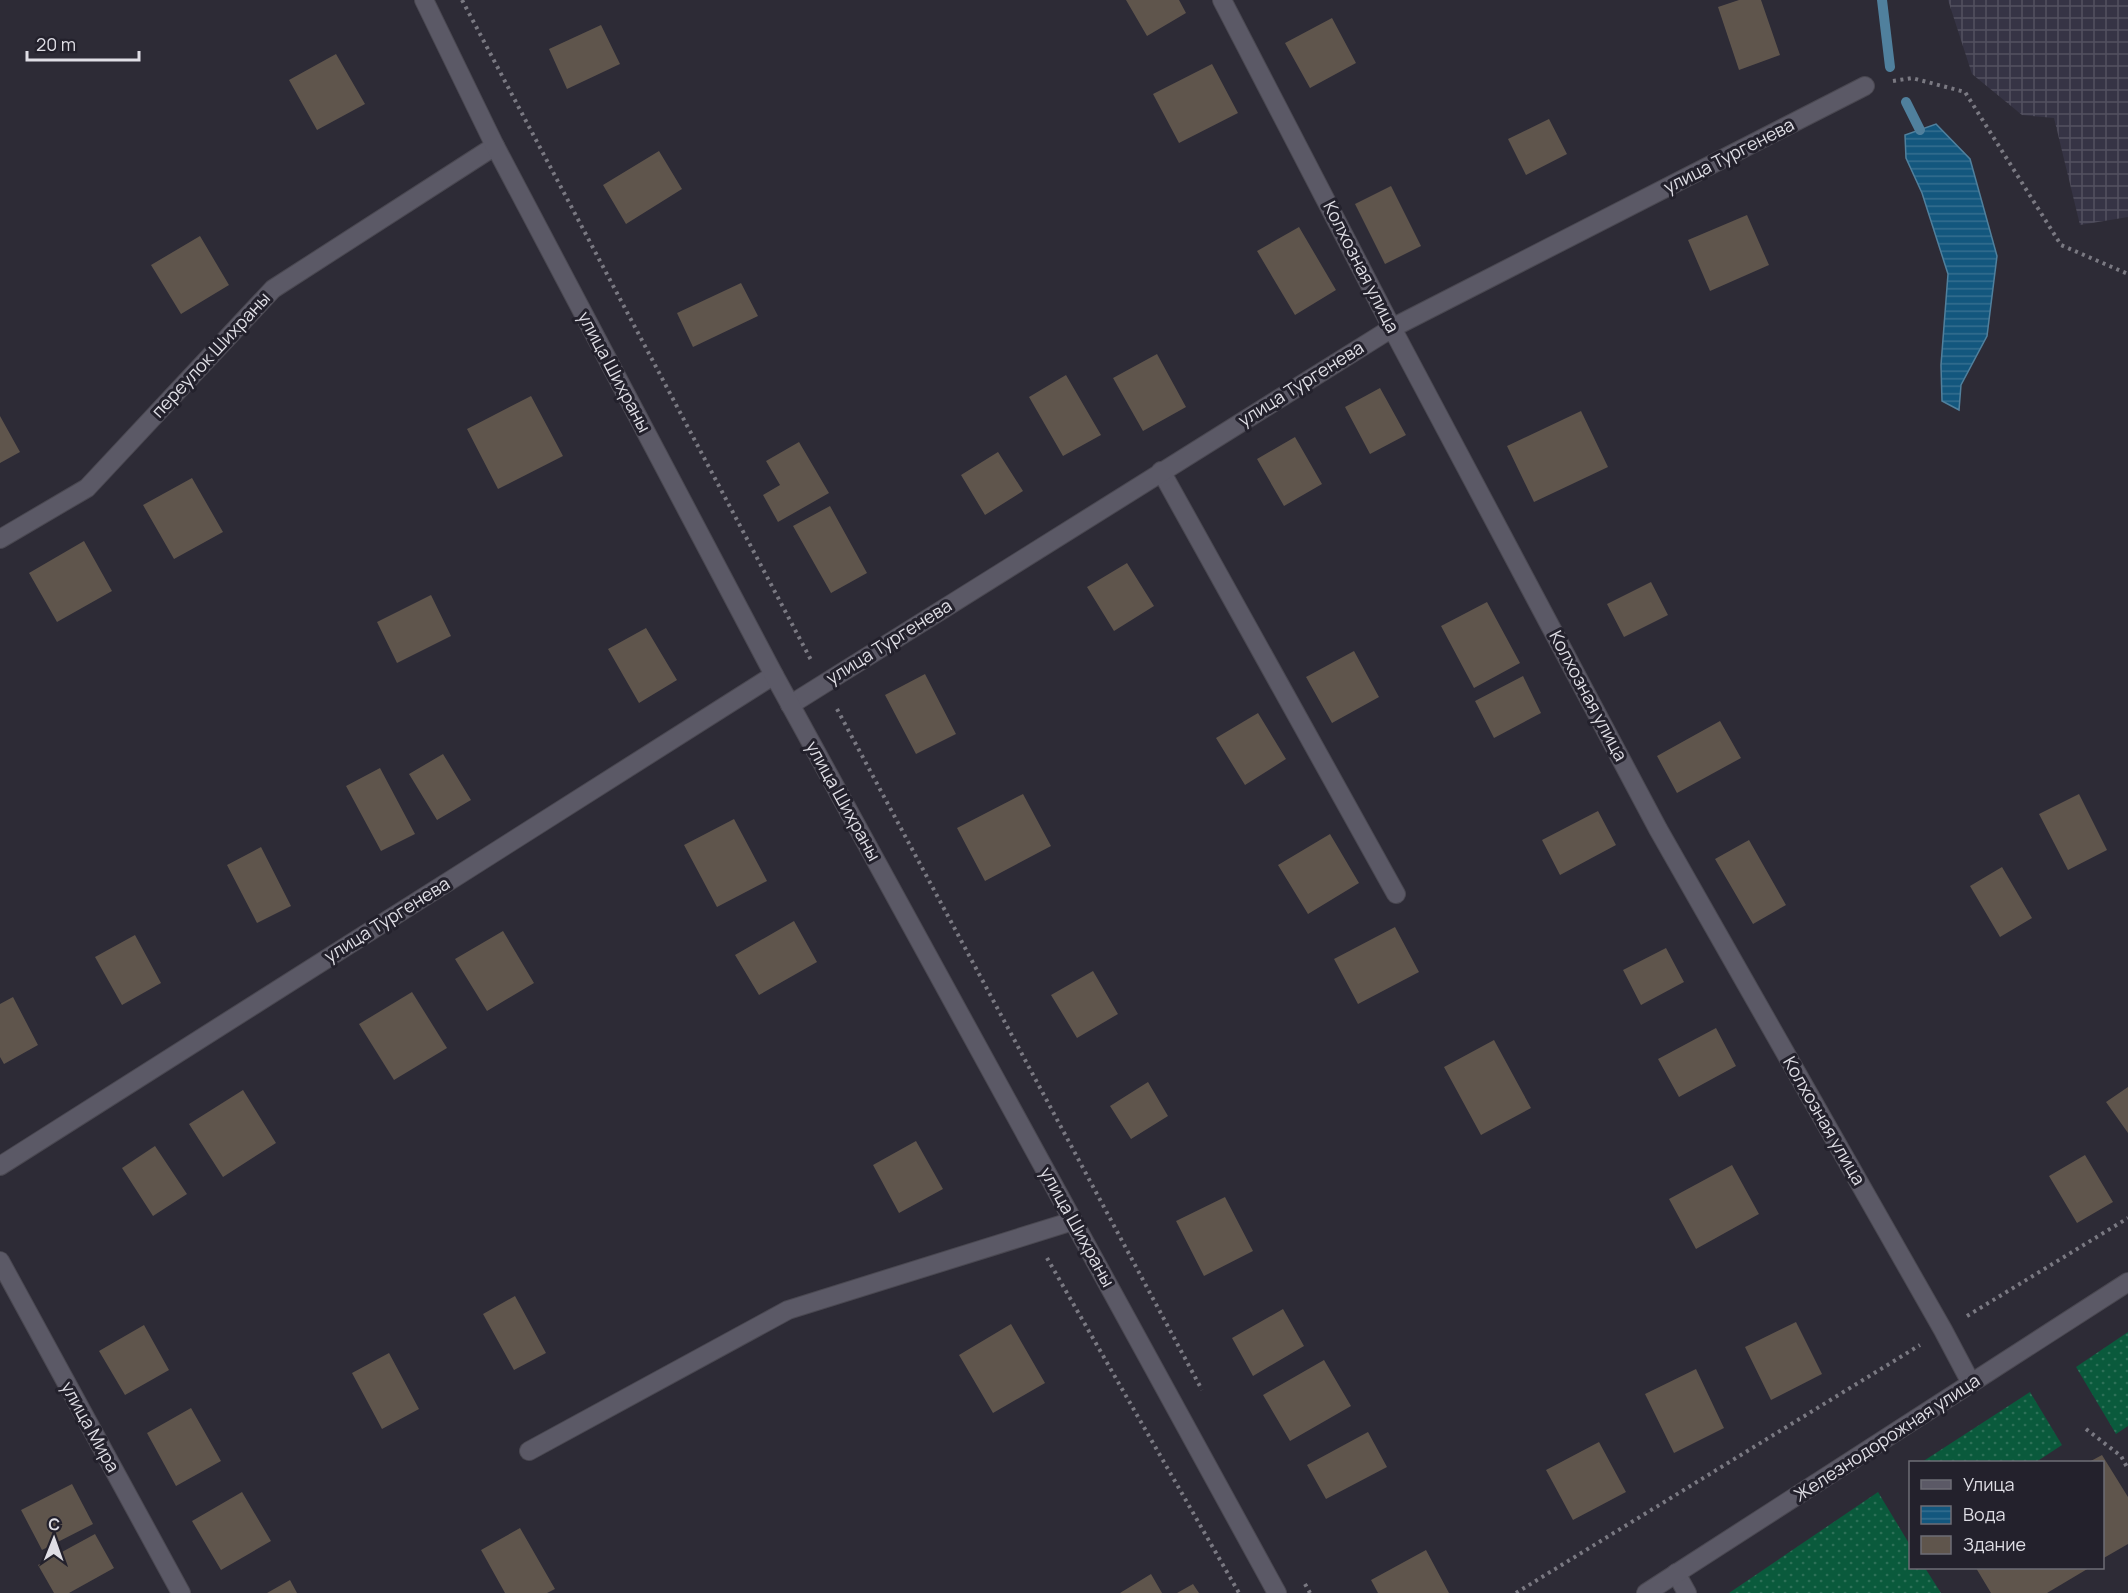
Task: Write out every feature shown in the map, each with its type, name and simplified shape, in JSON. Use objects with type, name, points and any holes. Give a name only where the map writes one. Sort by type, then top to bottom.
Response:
[{"type":"street","name":"улица Шихраны","points":[[424,0],[495,146],[790,705],[1277,1593]]},
{"type":"street","name":"Колхозная улица","points":[[1222,0],[1392,328],[1658,829],[1971,1383]]},
{"type":"street","name":"улица Тургенева","points":[[790,705],[1392,328],[1865,86]]},
{"type":"street","name":"переулок Шихраны","points":[[0,539],[87,488],[273,289],[495,146]]},
{"type":"street","points":[[1161,471],[1396,894]]},
{"type":"street","name":"улица Тургенева","points":[[0,1166],[774,675]]},
{"type":"street","points":[[529,1450],[788,1310],[1073,1221]]},
{"type":"street","name":"улица Мира","points":[[0,1261],[181,1593]]},
{"type":"street","name":"Железнодорожная улица","points":[[1646,1593],[2128,1282]]},
{"type":"street","points":[[1676,1573],[1687,1593]]},
{"type":"path","points":[[462,0],[1203,1392]]},
{"type":"path","points":[[1865,86],[1912,78],[1965,92],[2061,245],[2128,274]]},
{"type":"path","points":[[1516,1593],[2128,1218]]},
{"type":"path","points":[[1033,1233],[1239,1593]]},
{"type":"path","points":[[2086,1430],[2121,1456],[2128,1469]]},
{"type":"path","points":[[1304,1582],[1310,1593]]},
{"type":"shaded area","points":[[1948,0],[2128,0],[2128,217],[2080,225],[2054,118],[2022,115],[1972,74]]},
{"type":"green space","points":[[2128,1332],[2128,1426],[2116,1434],[2076,1367]]},
{"type":"green space","points":[[2030,1392],[2062,1445],[2038,1461],[1924,1461]]},
{"type":"green space","points":[[1878,1492],[1909,1543],[1909,1569],[1926,1569],[1941,1593],[1729,1593]]},
{"type":"water","points":[[1936,124],[1970,159],[1997,256],[1987,336],[1961,385],[1959,410],[1942,401],[1941,365],[1948,274],[1922,193],[1906,158],[1905,135]]},
{"type":"building","points":[[1126,0],[1179,0],[1186,13],[1147,36]]},
{"type":"building","points":[[1739,0],[1761,0],[1780,55],[1739,70],[1718,7]]},
{"type":"building","points":[[1332,18],[1356,63],[1310,88],[1285,43]]},
{"type":"building","points":[[601,25],[620,64],[567,89],[549,49]]},
{"type":"building","points":[[336,54],[365,104],[317,130],[289,80]]},
{"type":"building","points":[[1212,64],[1238,113],[1179,143],[1153,94]]},
{"type":"building","points":[[1549,119],[1567,154],[1526,175],[1508,139]]},
{"type":"building","points":[[659,151],[682,189],[626,224],[603,185]]},
{"type":"building","points":[[1391,186],[1421,246],[1385,264],[1355,204]]},
{"type":"building","points":[[1747,215],[1769,265],[1710,291],[1688,240]]},
{"type":"building","points":[[1299,227],[1336,290],[1295,315],[1257,251]]},
{"type":"building","points":[[200,236],[229,285],[181,314],[151,265]]},
{"type":"building","points":[[741,283],[758,316],[693,347],[677,313]]},
{"type":"building","points":[[1157,354],[1186,407],[1143,431],[1113,378]]},
{"type":"building","points":[[1066,375],[1101,435],[1063,456],[1029,397]]},
{"type":"building","points":[[1380,388],[1406,435],[1370,454],[1345,407]]},
{"type":"building","points":[[531,396],[563,456],[498,489],[467,429]]},
{"type":"building","points":[[1581,411],[1608,467],[1534,502],[1507,446]]},
{"type":"building","points":[[0,416],[20,452],[0,463]]},
{"type":"building","points":[[1295,437],[1322,484],[1284,506],[1257,459]]},
{"type":"building","points":[[799,442],[829,493],[778,522],[763,495],[780,485],[766,461]]},
{"type":"building","points":[[998,452],[1023,491],[985,515],[961,475]]},
{"type":"building","points":[[192,478],[223,532],[174,559],[143,505]]},
{"type":"building","points":[[830,506],[867,573],[831,593],[793,526]]},
{"type":"building","points":[[84,541],[112,591],[57,622],[29,573]]},
{"type":"building","points":[[1127,563],[1154,606],[1114,631],[1087,587]]},
{"type":"building","points":[[1651,582],[1668,615],[1624,637],[1607,604]]},
{"type":"building","points":[[431,595],[451,636],[397,663],[377,622]]},
{"type":"building","points":[[1487,602],[1520,663],[1474,688],[1441,626]]},
{"type":"building","points":[[646,628],[677,680],[639,703],[608,649]]},
{"type":"building","points":[[1354,651],[1379,697],[1332,723],[1306,677]]},
{"type":"building","points":[[925,674],[956,734],[916,754],[885,695]]},
{"type":"building","points":[[1523,676],[1541,713],[1494,738],[1475,701]]},
{"type":"building","points":[[1258,713],[1286,759],[1245,785],[1216,738]]},
{"type":"building","points":[[1720,721],[1741,758],[1677,793],[1657,756]]},
{"type":"building","points":[[443,754],[471,800],[437,820],[409,774]]},
{"type":"building","points":[[380,768],[415,834],[381,851],[346,786]]},
{"type":"building","points":[[1023,794],[1051,846],[985,881],[957,828]]},
{"type":"building","points":[[2079,794],[2107,850],[2068,870],[2039,814]]},
{"type":"building","points":[[1598,811],[1616,845],[1560,875],[1542,840]]},
{"type":"building","points":[[734,819],[767,881],[717,907],[684,845]]},
{"type":"building","points":[[1330,834],[1359,883],[1308,914],[1278,865]]},
{"type":"building","points":[[1749,840],[1786,905],[1753,924],[1715,859]]},
{"type":"building","points":[[261,847],[291,906],[257,923],[227,865]]},
{"type":"building","points":[[2002,867],[2032,918],[2000,937],[1970,886]]},
{"type":"building","points":[[794,921],[817,962],[759,995],[735,955]]},
{"type":"building","points":[[1395,927],[1419,972],[1358,1004],[1334,959]]},
{"type":"building","points":[[503,931],[534,983],[487,1011],[455,959]]},
{"type":"building","points":[[135,935],[161,983],[122,1005],[95,957]]},
{"type":"building","points":[[1666,948],[1684,982],[1641,1005],[1623,970]]},
{"type":"building","points":[[1093,971],[1118,1014],[1077,1038],[1051,995]]},
{"type":"building","points":[[412,992],[447,1048],[394,1080],[359,1024]]},
{"type":"building","points":[[13,997],[38,1045],[4,1064],[0,1057],[0,1004]]},
{"type":"building","points":[[1716,1028],[1736,1066],[1679,1097],[1658,1059]]},
{"type":"building","points":[[1494,1040],[1531,1108],[1481,1135],[1444,1067]]},
{"type":"building","points":[[1148,1082],[1168,1116],[1131,1139],[1110,1106]]},
{"type":"building","points":[[2128,1087],[2128,1133],[2106,1102]]},
{"type":"building","points":[[243,1090],[276,1143],[223,1177],[189,1124]]},
{"type":"building","points":[[916,1141],[943,1189],[899,1213],[873,1165]]},
{"type":"building","points":[[155,1146],[187,1194],[153,1216],[122,1168]]},
{"type":"building","points":[[2085,1155],[2113,1202],[2077,1223],[2049,1176]]},
{"type":"building","points":[[1732,1165],[1759,1214],[1696,1249],[1669,1199]]},
{"type":"building","points":[[1225,1197],[1253,1251],[1204,1276],[1176,1221]]},
{"type":"building","points":[[515,1296],[546,1353],[514,1370],[483,1314]]},
{"type":"building","points":[[1283,1309],[1304,1346],[1253,1376],[1232,1338]]},
{"type":"building","points":[[1796,1322],[1822,1374],[1771,1400],[1745,1347]]},
{"type":"building","points":[[1011,1324],[1045,1383],[993,1413],[959,1355]]},
{"type":"building","points":[[144,1325],[169,1370],[125,1395],[99,1351]]},
{"type":"building","points":[[389,1353],[419,1409],[382,1429],[352,1373]]},
{"type":"building","points":[[1324,1360],[1351,1406],[1290,1441],[1263,1395]]},
{"type":"building","points":[[1696,1369],[1724,1428],[1674,1453],[1645,1394]]},
{"type":"building","points":[[191,1408],[221,1461],[176,1486],[147,1433]]},
{"type":"building","points":[[1368,1432],[1387,1467],[1326,1499],[1307,1465]]},
{"type":"building","points":[[1599,1442],[1626,1492],[1573,1520],[1546,1470]]},
{"type":"building","points":[[2102,1455],[2128,1497],[2128,1544],[2104,1558],[2104,1461],[2091,1461]]},
{"type":"building","points":[[72,1484],[93,1524],[42,1550],[21,1510]]},
{"type":"building","points":[[242,1492],[271,1541],[221,1570],[192,1521]]},
{"type":"building","points":[[520,1528],[555,1589],[547,1593],[505,1593],[481,1550]]},
{"type":"building","points":[[95,1534],[114,1568],[69,1593],[54,1593],[38,1565]]},
{"type":"building","points":[[1426,1550],[1449,1593],[1378,1593],[1371,1580]]},
{"type":"building","points":[[1977,1569],[2087,1569],[2047,1593],[1991,1593]]},
{"type":"building","points":[[1151,1574],[1162,1593],[1120,1593]]},
{"type":"building","points":[[290,1580],[297,1593],[267,1593]]},
{"type":"building","points":[[1193,1584],[1199,1593],[1177,1593]]},
{"type":"waterway","points":[[1882,0],[1890,67]]},
{"type":"waterway","points":[[1906,102],[1920,130]]}]
